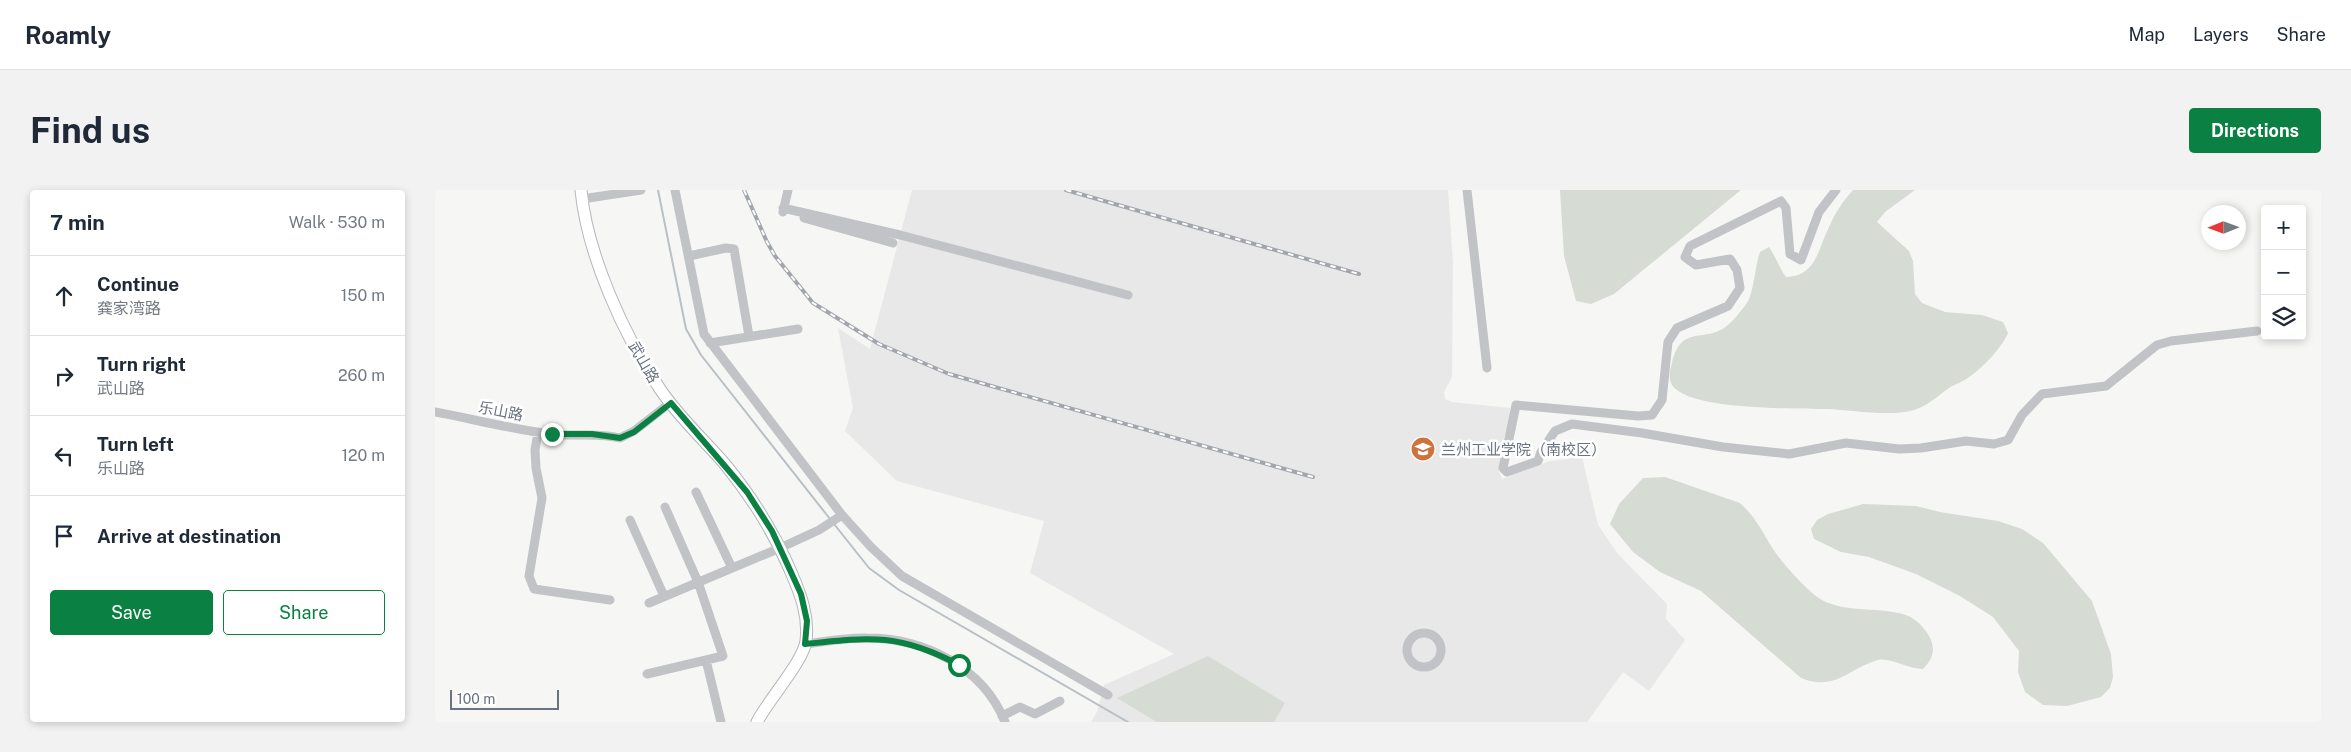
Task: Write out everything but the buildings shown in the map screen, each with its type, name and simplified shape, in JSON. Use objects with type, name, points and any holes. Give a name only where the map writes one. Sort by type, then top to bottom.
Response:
[{"type":"main road","name":"武山路","points":[[582,194],[589,239],[598,266],[635,348],[671,403],[747,492],[772,531],[803,603],[807,621],[805,644],[794,667],[757,722]]},
{"type":"street","points":[[582,194],[641,190]]},
{"type":"street","points":[[675,190],[705,334],[840,517],[902,576],[1108,695]]},
{"type":"street","points":[[788,190],[783,212],[893,243]]},
{"type":"street","points":[[1467,190],[1487,368]]},
{"type":"street","points":[[1836,190],[1819,212],[1801,260],[1790,254],[1786,208],[1781,201],[1690,246],[1685,257],[1696,265],[1730,259],[1737,270],[1740,288],[1728,306],[1677,328],[1668,342],[1663,400],[1652,415],[1638,416],[1516,405],[1503,468],[1507,472],[1539,461],[1541,452],[1555,431],[1572,424],[1723,447],[1789,454],[1846,443],[1899,449],[1921,448],[1966,441],[1994,444],[2008,440],[2022,415],[2042,394],[2106,386],[2157,345],[2171,341],[2257,331]]},
{"type":"street","points":[[783,208],[909,237],[1128,296]]},
{"type":"street","points":[[689,256],[726,248],[734,249],[749,336]]},
{"type":"street","points":[[710,343],[798,328]]},
{"type":"street","name":"乐山路","points":[[435,412],[539,432],[566,435],[606,434],[620,438],[634,432],[671,403]]},
{"type":"street","points":[[539,432],[535,450],[536,468],[542,498],[529,576],[534,589],[610,600]]},
{"type":"street","points":[[696,492],[731,568]]},
{"type":"street","points":[[647,674],[723,656],[698,582],[665,507]]},
{"type":"street","points":[[649,603],[780,548],[819,530],[840,517]]},
{"type":"street","points":[[631,520],[664,596]]},
{"type":"street","points":[[805,644],[865,638],[895,640],[932,650],[959,665],[989,691],[1004,719],[1020,707],[1035,714],[1060,701]]},
{"type":"street","points":[[706,660],[721,722]]},
{"type":"shaded area","points":[[912,190],[1448,190],[1453,263],[1452,377],[1444,392],[1445,399],[1452,402],[1510,408],[1509,423],[1503,441],[1499,471],[1502,479],[1550,461],[1582,457],[1598,525],[1618,554],[1667,604],[1666,619],[1685,640],[1649,691],[1623,672],[1587,722],[1091,722],[1097,712],[1104,685],[1174,654],[1030,573],[1044,521],[897,481],[845,431],[853,408],[838,328],[870,349]]},
{"type":"shaded area","points":[[1560,190],[1741,190],[1614,294],[1591,304],[1576,301],[1564,256]]},
{"type":"shaded area","points":[[1853,190],[1915,190],[1885,212],[1877,222],[1909,251],[1913,261],[1915,294],[1922,303],[1945,312],[1982,315],[2003,322],[2008,333],[2002,344],[1980,369],[1919,408],[1893,413],[1721,404],[1699,400],[1682,393],[1672,385],[1670,377],[1671,368],[1676,351],[1681,343],[1693,336],[1716,332],[1724,328],[1747,303],[1760,252],[1769,247],[1786,277],[1804,272],[1815,260],[1834,217]]},
{"type":"shaded area","points":[[1665,477],[1740,503],[1754,519],[1786,566],[1811,592],[1821,599],[1844,607],[1894,612],[1911,617],[1928,634],[1932,644],[1933,652],[1928,663],[1923,669],[1888,660],[1878,660],[1833,681],[1813,682],[1801,678],[1701,591],[1660,572],[1633,552],[1610,524],[1619,504],[1643,478]]},
{"type":"shaded area","points":[[1863,504],[1916,506],[1940,512],[1998,521],[2022,529],[2043,543],[2092,601],[2111,654],[2113,677],[2110,688],[2101,697],[2067,706],[2043,705],[2025,692],[2018,672],[2019,651],[1993,617],[1960,596],[1916,574],[1869,557],[1841,552],[1814,539],[1811,529],[1817,520],[1828,514]]},
{"type":"shaded area","points":[[1208,656],[1285,703],[1274,722],[1157,722],[1117,698]]},
{"type":"waterway","points":[[658,190],[686,329],[701,355],[830,519]]},
{"type":"waterway","points":[[834,524],[869,568],[899,590],[1128,722]]},
{"type":"railway","points":[[744,190],[775,256],[813,303],[879,344],[949,374],[1313,477]]},
{"type":"railway","points":[[1066,190],[1359,274]]},
{"type":"place","name":"兰州工业学院（南校区）","points":[[1423,449]]},
{"type":"route","points":[[552,434],[606,434],[620,438],[634,432],[671,403],[747,492],[772,531],[801,594],[807,621],[805,644],[865,638],[895,640],[932,650],[959,665]]}]
